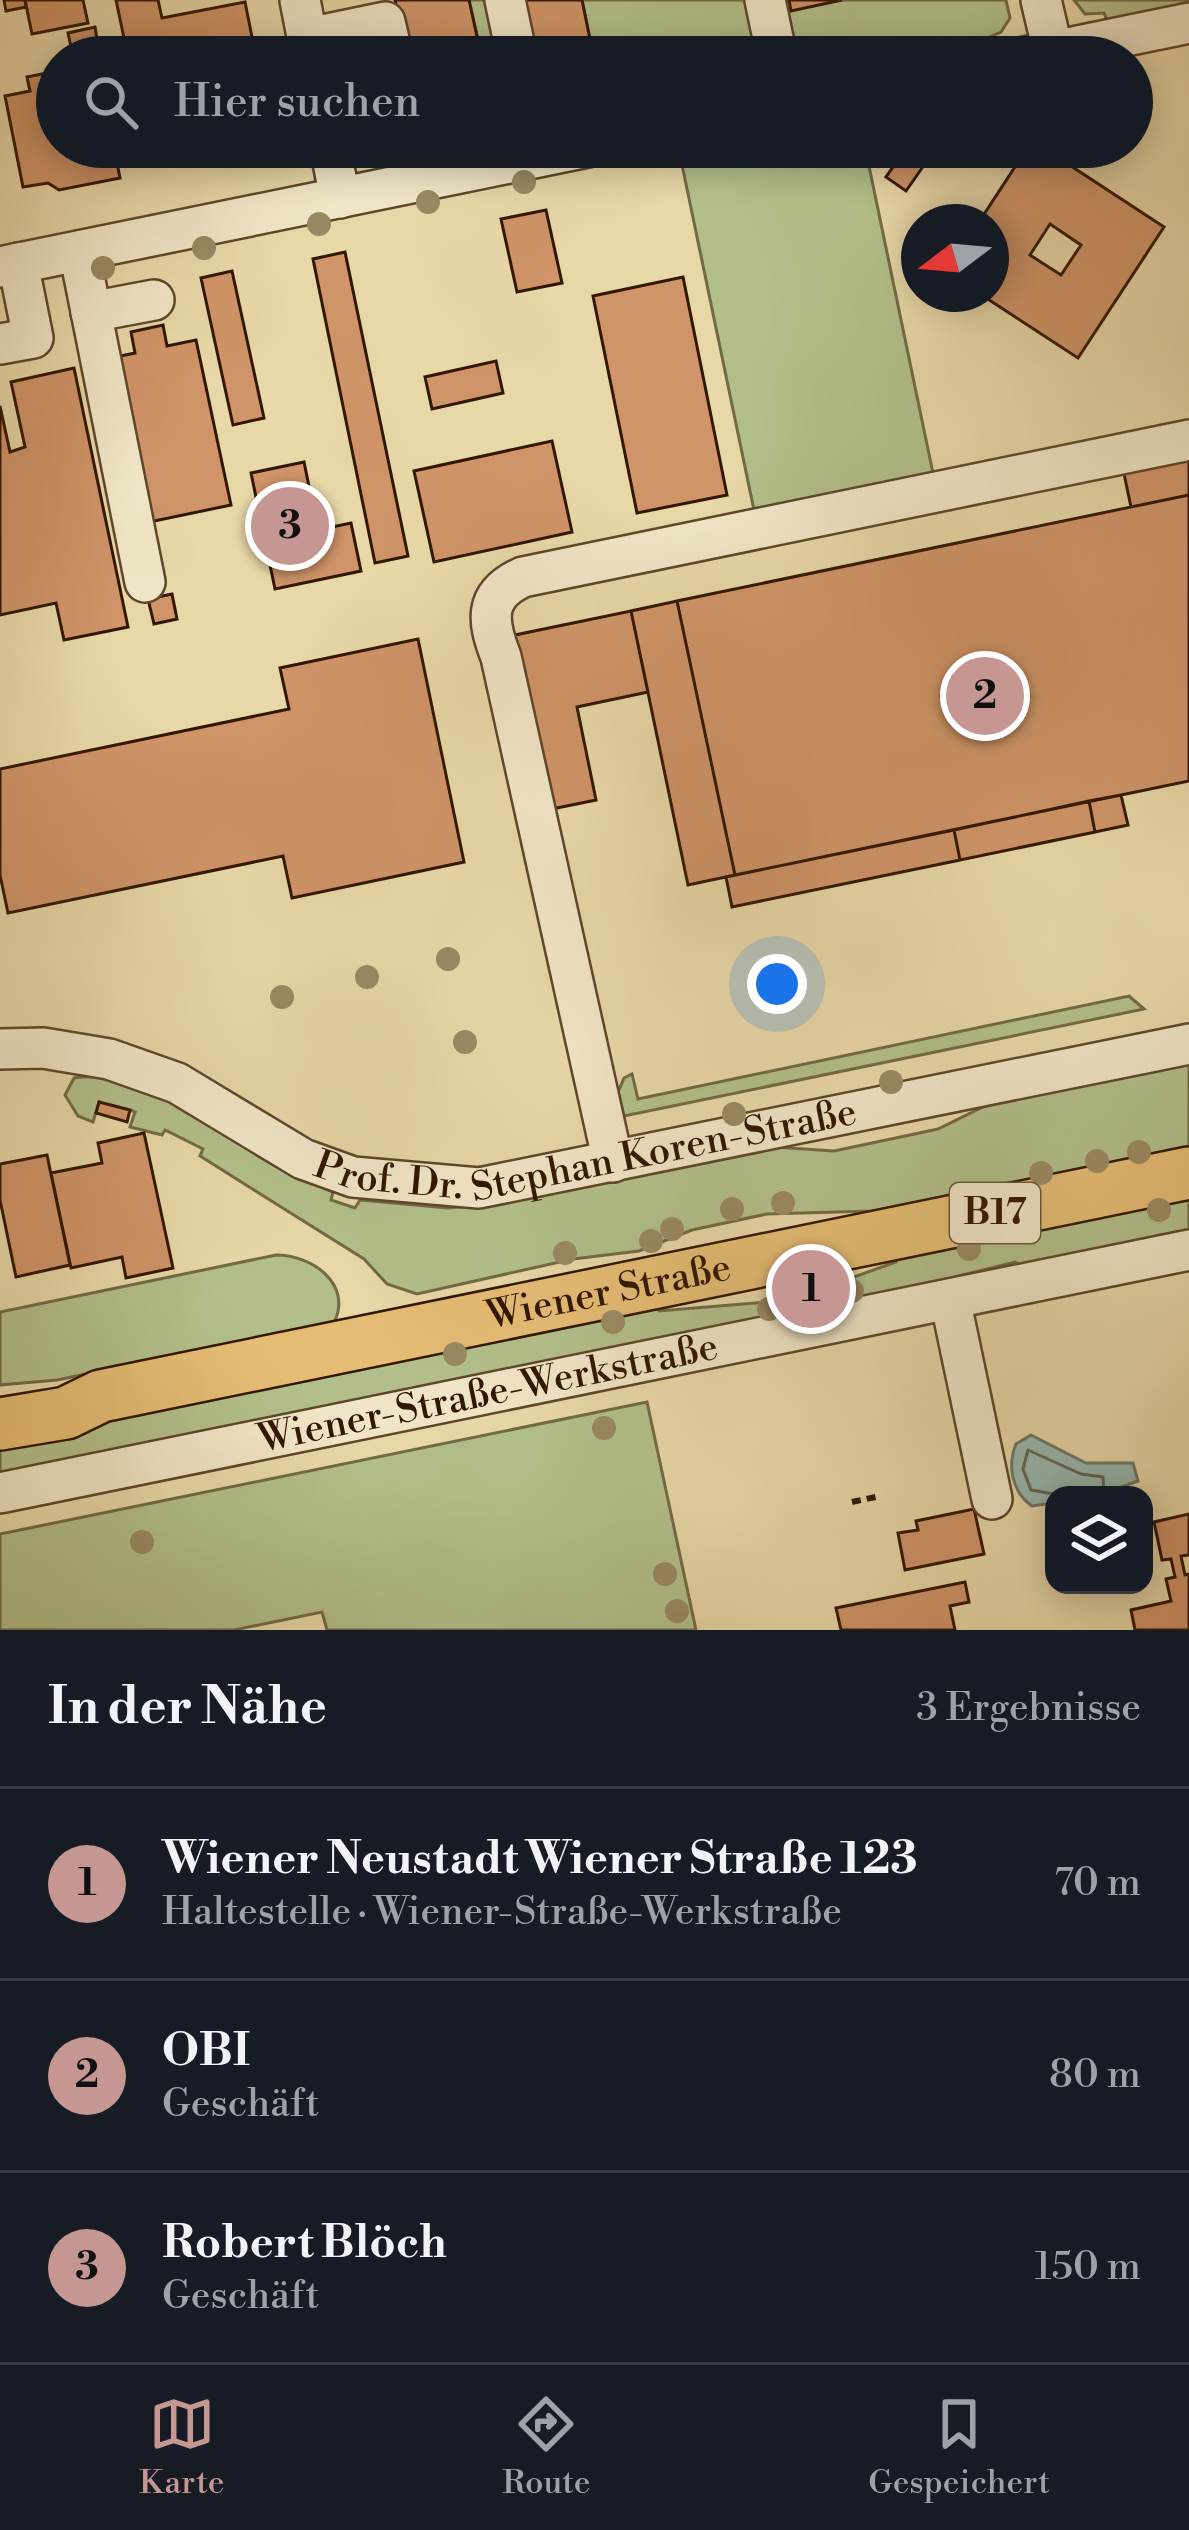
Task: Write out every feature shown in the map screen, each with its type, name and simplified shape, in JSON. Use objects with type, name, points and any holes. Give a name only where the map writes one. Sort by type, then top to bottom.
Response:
[{"type":"main road","name":"Wiener Straße","points":[[0,1424],[67,1413],[101,1396],[1189,1173]]},
{"type":"main road","name":"Wiener Straße","points":[[0,1394],[60,1388],[101,1396]]},
{"type":"street","points":[[505,0],[513,36]]},
{"type":"street","points":[[765,0],[773,36]]},
{"type":"street","points":[[1039,36],[1042,0]]},
{"type":"street","points":[[306,32],[386,22],[389,36]]},
{"type":"street","points":[[1126,36],[1189,23]]},
{"type":"street","points":[[334,168],[340,198]]},
{"type":"street","points":[[0,344],[33,338],[9,265],[340,198],[430,168]]},
{"type":"street","points":[[79,250],[146,582]]},
{"type":"street","points":[[91,312],[154,300]]},
{"type":"street","points":[[613,1162],[501,657],[489,626],[490,606],[502,586],[523,577],[1189,440]]},
{"type":"street","name":"Prof. Dr. Stephan Koren-Straße","points":[[0,1049],[43,1048],[109,1059],[177,1083],[303,1159],[352,1177],[479,1188],[1189,1044]]},
{"type":"street","name":"Wiener-Straße-Werkstraße","points":[[0,1493],[1189,1250]]},
{"type":"street","points":[[950,1298],[992,1498]]},
{"type":"path","points":[[852,1502],[880,1496]]},
{"type":"green space","points":[[469,0],[490,0],[498,36],[477,36]]},
{"type":"green space","points":[[582,0],[1006,0],[1010,18],[992,36],[589,36]]},
{"type":"green space","points":[[1074,0],[1189,0],[1189,4],[1107,20],[1104,13],[1085,14]]},
{"type":"green space","points":[[683,168],[869,168],[934,478],[755,515]]},
{"type":"green space","points":[[1129,996],[1144,1009],[624,1116],[618,1092],[624,1078],[632,1074],[638,1099]]},
{"type":"green space","points":[[1189,1062],[1189,1147],[873,1211],[767,1214],[692,1230],[639,1251],[573,1259],[417,1294],[387,1284],[364,1259],[200,1156],[203,1149],[165,1130],[162,1135],[130,1127],[135,1112],[99,1102],[93,1122],[78,1116],[65,1095],[74,1078],[105,1078],[137,1086],[171,1100],[333,1192],[331,1200],[355,1208],[360,1200],[448,1208],[491,1204],[774,1147],[834,1151],[938,1129],[991,1103]]},
{"type":"green space","points":[[1189,1196],[1189,1231],[1021,1265],[1015,1262],[890,1293],[0,1474],[0,1435],[657,1306],[659,1311],[779,1301],[782,1310],[807,1304],[806,1294],[896,1262],[897,1256]]},
{"type":"green space","points":[[276,1255],[303,1260],[326,1274],[338,1296],[334,1323],[57,1380],[0,1385],[0,1312]]},
{"type":"green space","points":[[647,1402],[696,1630],[327,1630],[322,1612],[234,1630],[0,1630],[0,1534]]},
{"type":"water","points":[[1031,1435],[1086,1463],[1133,1463],[1138,1481],[1124,1486],[1045,1486],[1045,1504],[1032,1506],[1016,1486],[1012,1470],[1016,1444]]},
{"type":"building","points":[[4,0],[25,0],[26,7],[6,11]]},
{"type":"building","points":[[25,0],[83,0],[88,23],[32,34]]},
{"type":"building","points":[[116,0],[158,0],[162,18],[245,2],[252,36],[124,36]]},
{"type":"building","points":[[395,0],[469,0],[477,36],[403,36]]},
{"type":"building","points":[[522,0],[582,0],[589,36],[530,36]]},
{"type":"building","points":[[789,0],[842,0],[791,11]]},
{"type":"building","points":[[95,27],[96,36],[69,36]]},
{"type":"building","points":[[36,75],[36,168],[118,168],[120,178],[59,190],[48,183],[23,187],[5,96],[30,91],[27,77]]},
{"type":"building","points":[[892,168],[922,168],[906,191],[886,177]]},
{"type":"building","points":[[1014,168],[1074,168],[1164,227],[1078,358],[1008,312],[1009,204],[991,204]],"holes":[[[1050,224],[1081,245],[1061,275],[1030,255]]]},
{"type":"building","points":[[546,210],[562,283],[517,292],[501,219]]},
{"type":"building","points":[[345,252],[408,556],[375,563],[313,259]]},
{"type":"building","points":[[232,271],[264,418],[233,425],[201,278]]},
{"type":"building","points":[[683,277],[727,495],[637,513],[593,296]]},
{"type":"building","points":[[163,325],[167,346],[196,340],[231,505],[140,524],[106,359],[135,353],[131,332]]},
{"type":"building","points":[[496,361],[503,393],[432,409],[425,377]]},
{"type":"building","points":[[74,368],[128,627],[64,640],[56,603],[0,615],[0,406],[10,452],[25,447],[11,382]]},
{"type":"building","points":[[552,441],[572,532],[434,562],[414,471]]},
{"type":"building","points":[[1189,455],[1189,495],[1131,507],[1123,469]]},
{"type":"building","points":[[304,462],[318,530],[351,523],[361,571],[275,589],[251,473]]},
{"type":"building","points":[[1189,495],[1189,781],[735,875],[677,601]]},
{"type":"building","points":[[172,594],[177,619],[154,624],[148,599]]},
{"type":"building","points":[[677,601],[735,875],[688,885],[631,611]]},
{"type":"building","points":[[631,611],[648,692],[577,707],[596,800],[552,809],[515,635]]},
{"type":"building","points":[[418,639],[464,862],[292,898],[283,856],[8,913],[0,875],[0,769],[289,709],[280,668]]},
{"type":"building","points":[[1121,795],[1128,825],[1095,832],[1089,801]]},
{"type":"building","points":[[1089,801],[1095,832],[960,860],[954,830]]},
{"type":"building","points":[[954,830],[960,860],[732,907],[726,877]]},
{"type":"building","points":[[99,1102],[130,1110],[127,1122],[96,1113]]},
{"type":"building","points":[[144,1133],[173,1268],[126,1278],[122,1257],[71,1268],[51,1173],[102,1163],[98,1143]]},
{"type":"building","points":[[47,1155],[70,1265],[16,1277],[0,1200],[0,1164]]},
{"type":"building","points":[[974,1509],[984,1554],[905,1570],[898,1533],[918,1530],[916,1521]]},
{"type":"building","points":[[1189,1514],[1189,1555],[1181,1556],[1185,1575],[1189,1574],[1189,1630],[1135,1630],[1131,1610],[1171,1601],[1166,1579],[1175,1577],[1171,1559],[1162,1560],[1154,1522]]},
{"type":"building","points":[[965,1582],[969,1602],[950,1606],[955,1630],[841,1630],[836,1608]]},
{"type":"place","name":"Robert Blöch","points":[[290,526]]},
{"type":"place","name":"OBI","points":[[985,696]]},
{"type":"place","name":"Wiener Neustadt Wiener Straße 123","points":[[811,1289]]}]
